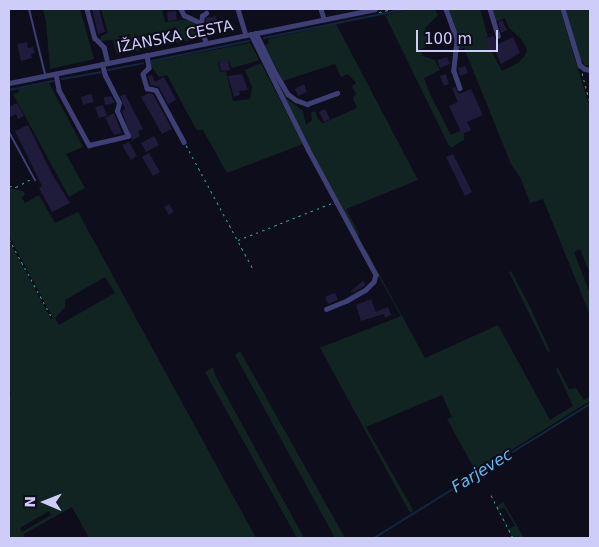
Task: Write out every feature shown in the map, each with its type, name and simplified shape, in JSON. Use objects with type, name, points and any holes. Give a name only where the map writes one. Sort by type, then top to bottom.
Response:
[{"type":"street","points":[[182,9],[184,15],[201,23]]},
{"type":"street","points":[[238,9],[336,202],[376,274],[374,282],[366,290],[347,301],[327,309]]},
{"type":"street","points":[[321,9],[324,19]]},
{"type":"street","name":"IŽANSKA CESTA","points":[[9,83],[375,9]]},
{"type":"street","points":[[446,9],[456,40],[454,71],[460,88]]},
{"type":"street","points":[[490,9],[498,36]]},
{"type":"street","points":[[563,9],[580,65],[590,70]]},
{"type":"street","points":[[56,74],[59,90],[89,144],[128,136],[117,110],[120,103],[106,76],[104,47],[95,38],[87,10]]},
{"type":"street","points":[[206,13],[202,16],[201,23],[206,43]]},
{"type":"street","points":[[251,34],[288,94],[296,100],[307,104],[336,93]]},
{"type":"street","points":[[147,55],[149,68],[143,74],[147,88],[156,90],[184,142]]},
{"type":"lane","points":[[29,9],[46,76]]},
{"type":"lane","points":[[9,132],[34,179]]},
{"type":"path","points":[[580,65],[590,102]]},
{"type":"path","points":[[184,142],[254,271]]},
{"type":"path","points":[[9,186],[16,187],[34,179]]},
{"type":"path","points":[[237,241],[336,202]]},
{"type":"path","points":[[9,239],[52,318]]},
{"type":"path","points":[[490,495],[512,538]]},
{"type":"green space","points":[[43,9],[80,9],[94,59],[50,69]]},
{"type":"green space","points":[[101,9],[162,9],[165,22],[190,19],[197,22],[201,38],[117,55],[113,40],[100,41],[101,36],[108,33]]},
{"type":"green space","points":[[412,9],[435,9],[438,15],[425,28],[430,44],[420,50],[423,56],[435,60],[440,70],[424,78],[451,135],[462,130],[464,134],[464,140],[452,147],[449,146],[385,15]]},
{"type":"green space","points":[[447,9],[480,9],[488,37],[485,39],[502,71],[518,63],[526,54],[527,49],[521,39],[509,28],[505,18],[495,22],[491,9],[560,9],[590,109],[590,274],[580,249],[574,252],[590,294],[590,315],[543,199],[530,203],[521,179],[511,164],[464,48],[458,50],[458,40]]},
{"type":"green space","points":[[565,9],[590,9],[590,66],[585,65],[579,57]]},
{"type":"green space","points":[[336,24],[418,180],[346,209],[358,232],[359,240],[274,80],[276,78],[287,99],[303,111],[306,125],[312,120],[311,112],[315,111],[318,119],[323,123],[357,108],[353,98],[356,94],[352,86],[356,83],[348,74],[341,77],[335,64],[283,81],[264,45],[269,43],[268,39]]},
{"type":"green space","points":[[250,43],[259,59],[257,61],[232,68],[228,60],[218,62],[220,72],[226,71],[233,101],[250,99],[252,87],[245,70],[261,63],[303,144],[227,173],[203,130],[197,130],[167,75],[159,77],[150,64],[151,62]]},
{"type":"green space","points":[[49,83],[83,147],[66,154],[85,188],[69,197],[13,94],[18,93],[19,89]]},
{"type":"green space","points":[[9,188],[23,191],[25,194],[22,198],[25,203],[39,195],[55,223],[78,212],[256,538],[89,538],[72,507],[24,534],[24,538],[9,538],[9,396],[11,394],[9,390],[9,241],[51,319],[53,318],[9,236]],"holes":[[[105,277],[115,293],[59,325],[55,318],[65,307],[65,300]],[[49,511],[51,515],[22,532],[20,528]]]},
{"type":"green space","points":[[364,250],[366,250],[425,358],[498,325],[550,420],[573,406],[556,369],[558,368],[569,389],[576,388],[584,400],[590,397],[590,401],[476,472],[447,419],[452,417],[442,395],[366,427],[412,508],[413,511],[410,513],[319,346],[322,347],[401,316]]},
{"type":"green space","points":[[511,271],[530,307],[550,351],[548,352],[509,272]]},
{"type":"green space","points":[[240,351],[345,538],[335,538],[235,355]]},
{"type":"green space","points":[[213,367],[215,375],[304,538],[297,538],[205,372]]},
{"type":"green space","points":[[503,502],[524,538],[513,538],[496,507]],"holes":[[[504,507],[515,526],[509,529],[499,510]]]},
{"type":"building","points":[[92,9],[99,9],[105,32],[98,34]]},
{"type":"building","points":[[176,11],[177,20],[168,21],[167,12]]},
{"type":"building","points":[[216,16],[218,26],[206,28],[206,18]]},
{"type":"building","points":[[502,20],[507,30],[501,33],[498,22]]},
{"type":"building","points":[[494,36],[498,44],[513,37],[520,53],[501,64],[495,50],[490,52],[485,39]]},
{"type":"building","points":[[27,42],[28,48],[33,47],[35,53],[31,54],[32,58],[21,61],[17,44]]},
{"type":"building","points":[[447,57],[450,64],[440,68],[437,60]]},
{"type":"building","points":[[228,60],[230,70],[221,71],[219,62]]},
{"type":"building","points":[[465,66],[468,73],[460,76],[458,68]]},
{"type":"building","points":[[242,74],[248,90],[239,91],[240,95],[234,97],[228,76]]},
{"type":"building","points":[[446,74],[449,84],[444,86],[440,76]]},
{"type":"building","points":[[152,75],[155,82],[164,77],[176,100],[168,104],[159,87],[150,85],[148,76]]},
{"type":"building","points":[[304,84],[307,92],[298,96],[295,89]]},
{"type":"building","points":[[455,87],[459,94],[471,89],[483,115],[467,122],[471,130],[462,134],[449,106],[458,102],[452,88]]},
{"type":"building","points":[[149,93],[153,94],[172,129],[162,134],[141,97]]},
{"type":"building","points":[[91,94],[94,102],[83,105],[81,97]]},
{"type":"building","points":[[125,94],[143,129],[138,131],[140,136],[132,140],[122,111],[125,109],[120,96]]},
{"type":"building","points":[[111,96],[115,103],[105,105],[104,97]]},
{"type":"building","points":[[17,103],[24,116],[18,119],[16,114],[10,117],[9,114],[9,107]]},
{"type":"building","points":[[103,105],[107,116],[99,118],[95,107]]},
{"type":"building","points":[[325,109],[330,119],[324,122],[319,112]]},
{"type":"building","points":[[114,113],[122,133],[114,135],[105,118]]},
{"type":"building","points":[[28,125],[52,174],[70,203],[52,212],[39,188],[42,186],[15,131]]},
{"type":"building","points":[[154,136],[159,145],[146,152],[141,143]]},
{"type":"building","points":[[129,142],[137,156],[131,160],[122,145]]},
{"type":"building","points":[[149,153],[160,172],[153,176],[142,157]]},
{"type":"building","points":[[453,154],[472,192],[465,196],[446,157]]},
{"type":"building","points":[[169,204],[174,212],[169,215],[164,207]]},
{"type":"building","points":[[363,281],[366,285],[352,293],[351,291]]},
{"type":"building","points":[[335,293],[338,300],[328,304],[325,297]]},
{"type":"building","points":[[371,299],[376,312],[388,307],[391,315],[385,318],[384,314],[361,321],[356,305]]},
{"type":"waterway","points":[[264,38],[406,9]]},
{"type":"waterway","points":[[152,61],[249,41]]},
{"type":"waterway","points":[[108,70],[143,63]]},
{"type":"waterway","points":[[62,79],[100,72]]},
{"type":"waterway","points":[[9,90],[53,81]]},
{"type":"waterway","name":"Farjevec","points":[[374,538],[590,404]]}]
